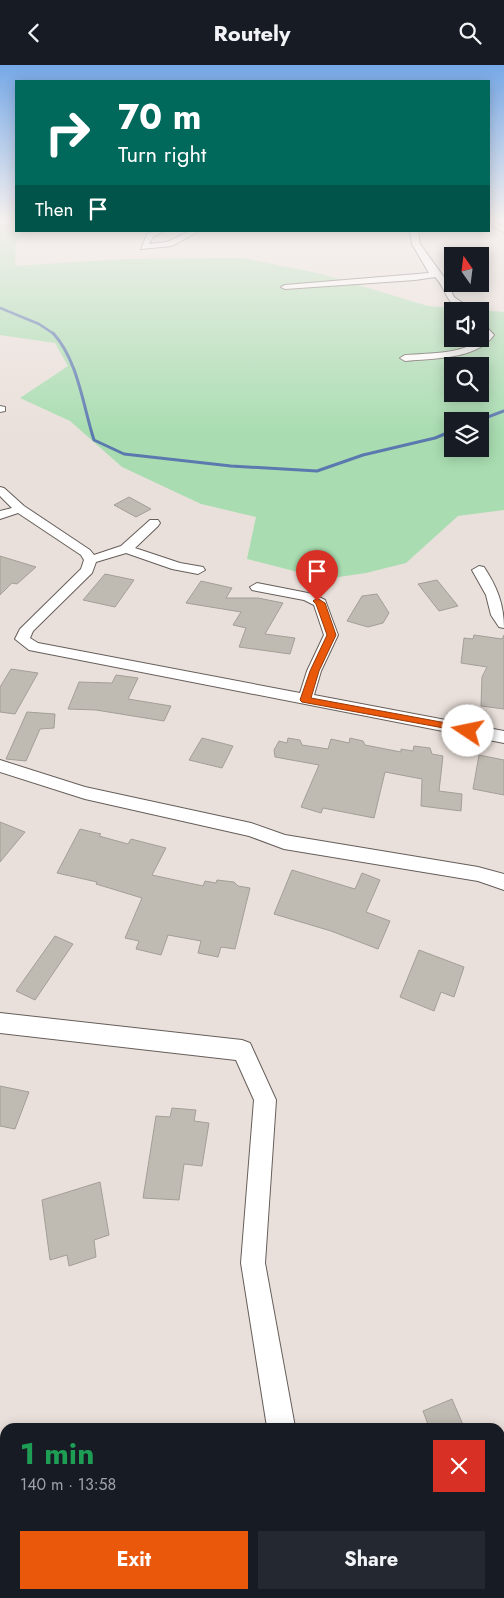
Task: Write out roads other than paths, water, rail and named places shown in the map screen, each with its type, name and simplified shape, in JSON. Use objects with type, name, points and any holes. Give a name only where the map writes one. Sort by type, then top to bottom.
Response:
[{"type":"street","points":[[447,292],[450,298],[456,302]]},
{"type":"street","points":[[405,358],[477,347]]},
{"type":"street","points":[[0,490],[20,509],[86,553],[90,560],[87,570],[26,629],[22,639],[34,647],[62,654],[504,737]]},
{"type":"street","points":[[0,515],[20,509]]},
{"type":"street","points":[[90,560],[127,549],[137,543],[154,523]]},
{"type":"street","points":[[127,549],[177,566],[198,570]]},
{"type":"street","points":[[479,570],[493,595],[498,615],[504,624]]},
{"type":"street","points":[[257,587],[308,597],[320,603],[331,635],[314,671],[305,700]]},
{"type":"street","points":[[0,766],[85,793],[251,830],[284,842],[478,874],[504,882]]},
{"type":"street","points":[[0,1023],[182,1045],[242,1050],[265,1100],[253,1263],[280,1423]]},
{"type":"waterway","points":[[0,308],[39,324],[53,334]]},
{"type":"waterway","points":[[53,334],[68,356],[74,370],[94,440],[124,454],[231,466],[317,471],[363,455],[444,434]]},
{"type":"waterway","points":[[489,417],[504,411]]}]
